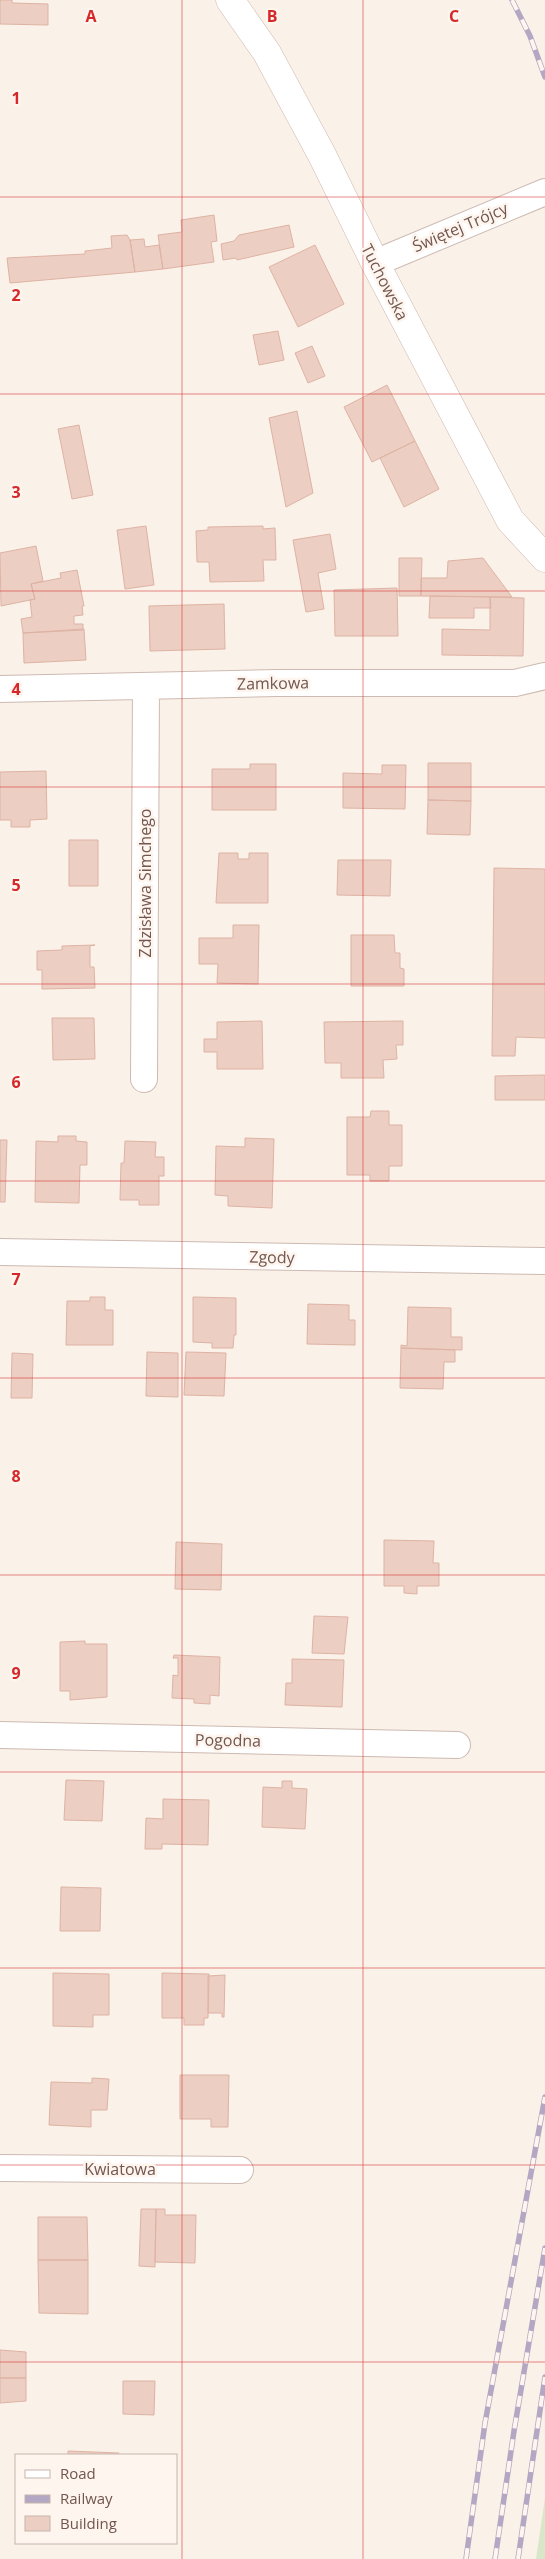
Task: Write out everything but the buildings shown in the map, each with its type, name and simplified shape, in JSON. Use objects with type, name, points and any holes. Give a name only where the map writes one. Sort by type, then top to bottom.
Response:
[{"type":"street","name":"Tuchowska","points":[[230,0],[267,53],[322,155],[375,263],[510,520],[545,558]]},
{"type":"street","name":"Świętej Trójcy","points":[[375,263],[545,192]]},
{"type":"street","name":"Zamkowa","points":[[0,689],[286,683],[515,682],[545,676]]},
{"type":"street","name":"Zdzisława Simchego","points":[[144,1079],[146,686]]},
{"type":"street","name":"Zgody","points":[[0,1252],[545,1261]]},
{"type":"street","name":"Pogodna","points":[[0,1735],[457,1745]]},
{"type":"street","name":"Kwiatowa","points":[[0,2168],[240,2170]]},
{"type":"green space","points":[[545,2498],[545,2559],[536,2559]]},
{"type":"railway","points":[[512,0],[530,36],[545,77]]},
{"type":"railway","points":[[466,2559],[485,2423],[545,2097]]},
{"type":"railway","points":[[495,2559],[514,2431],[545,2248]]},
{"type":"railway","points":[[518,2559],[545,2377]]}]
